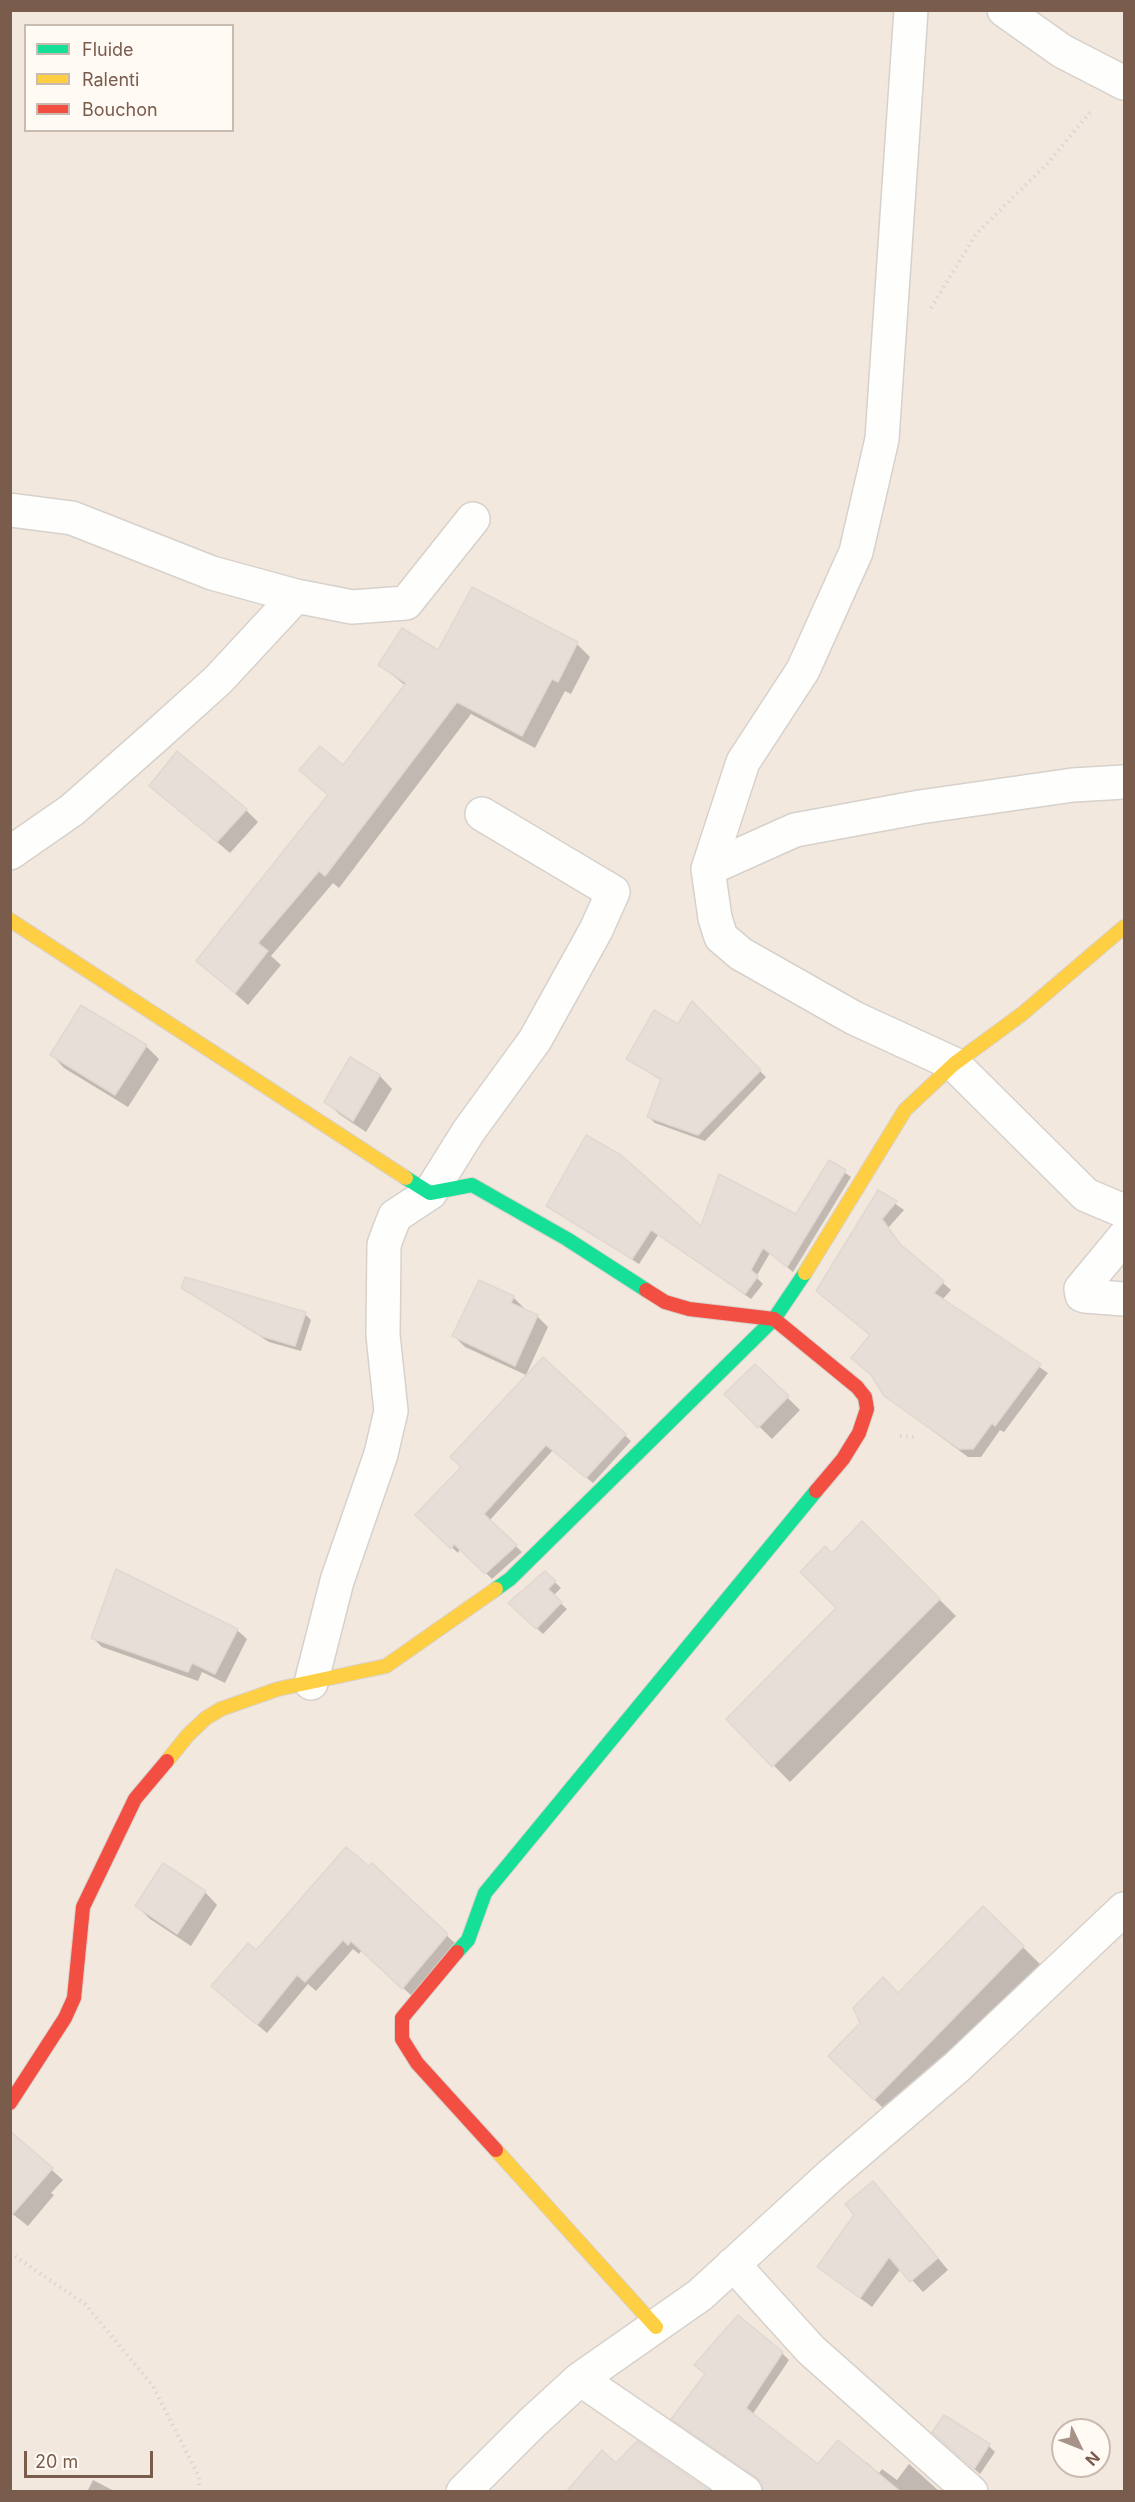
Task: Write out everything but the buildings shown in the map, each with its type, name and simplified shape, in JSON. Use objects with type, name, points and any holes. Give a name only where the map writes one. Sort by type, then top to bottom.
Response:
[{"type":"street","points":[[910,10],[882,439],[856,552],[803,670],[743,762],[708,868],[715,918],[721,937],[741,954],[854,1018],[954,1064],[1086,1195],[1125,1211]]},
{"type":"street","points":[[1004,10],[1062,51],[1121,81]]},
{"type":"street","points":[[10,510],[72,518],[212,573],[296,596],[352,607],[406,603],[473,519]]},
{"type":"street","points":[[10,853],[72,810],[157,735],[218,680],[296,596]]},
{"type":"street","points":[[708,868],[795,830],[1073,785],[1125,782]]},
{"type":"street","points":[[430,1193],[468,1132],[535,1040],[596,930],[613,892],[482,814]]},
{"type":"street","points":[[10,920],[430,1193]]},
{"type":"street","points":[[10,2103],[65,2018],[74,1998],[78,1984],[83,1907],[135,1799],[144,1786],[206,1718],[221,1709],[278,1689],[386,1666],[510,1579],[774,1319],[793,1293],[905,1110],[954,1064],[1022,1014],[1125,927]]},
{"type":"street","points":[[311,1683],[337,1581],[381,1454],[391,1411],[383,1335],[384,1245],[395,1216],[430,1193],[472,1185],[567,1239],[665,1302],[689,1309],[774,1319],[856,1387],[865,1398],[867,1409],[859,1433],[843,1459],[701,1635],[485,1893],[468,1940],[402,2018],[402,2039],[417,2062],[656,2326]]},
{"type":"street","points":[[1125,1237],[1081,1289],[1082,1295],[1085,1296],[1125,1299]]},
{"type":"street","points":[[463,2492],[580,2379],[700,2295],[831,2175],[957,2067],[1125,1910]]},
{"type":"street","points":[[733,2264],[811,2350],[971,2492]]},
{"type":"street","points":[[580,2379],[745,2492]]},
{"type":"path","points":[[927,315],[976,234],[1047,164],[1121,81]]},
{"type":"path","points":[[10,2253],[85,2304],[153,2386],[200,2477],[199,2492]]},
{"type":"shaded area","points":[[11,11],[1124,11],[1124,2491],[11,2491]]},
{"type":"traffic: fast","points":[[406,1178],[430,1193],[472,1185],[567,1239],[646,1290]]},
{"type":"traffic: fast","points":[[496,1589],[510,1579],[774,1319],[805,1273]]},
{"type":"traffic: fast","points":[[457,1952],[468,1940],[485,1893],[816,1491]]},
{"type":"traffic: slow","points":[[10,920],[406,1178]]},
{"type":"traffic: slow","points":[[805,1273],[905,1110],[954,1064],[1022,1014],[1124,927]]},
{"type":"traffic: slow","points":[[167,1761],[188,1735],[206,1718],[221,1709],[278,1689],[386,1666],[496,1589]]},
{"type":"traffic: slow","points":[[496,2150],[656,2327]]},
{"type":"traffic: jam","points":[[646,1290],[665,1302],[689,1309],[774,1319],[857,1387],[865,1397],[867,1409],[859,1433],[843,1459],[816,1491]]},
{"type":"traffic: jam","points":[[10,2103],[65,2018],[74,1998],[83,1907],[135,1799],[167,1761]]},
{"type":"traffic: jam","points":[[457,1952],[402,2018],[402,2039],[417,2063],[496,2150]]}]
